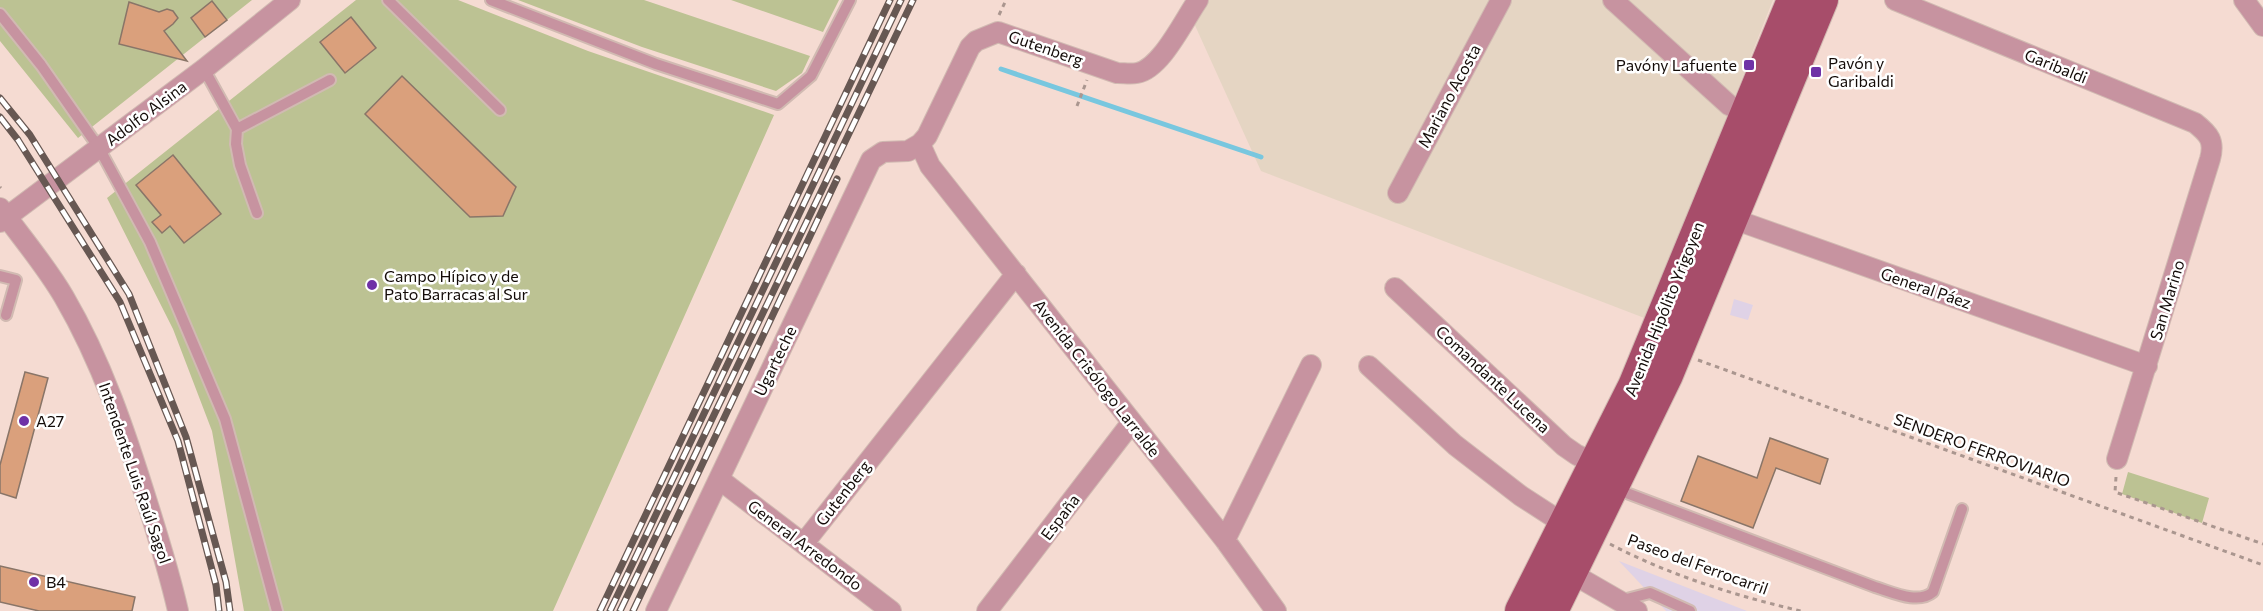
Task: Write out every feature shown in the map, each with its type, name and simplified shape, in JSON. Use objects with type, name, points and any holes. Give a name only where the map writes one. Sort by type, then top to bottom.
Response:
[{"type":"main road","name":"Avenida Hipólito Yrigoyen","points":[[1552,611],[1571,573],[1581,532],[1604,476],[1667,375],[1719,214],[1758,119],[1793,0]]},
{"type":"main road","name":"Avenida Hipólito Yrigoyen","points":[[1758,119],[1822,0]]},
{"type":"main road","name":"Avenida Hipólito Yrigoyen","points":[[1521,611],[1581,532]]},
{"type":"street","name":"Adolfo Alsina","points":[[2,216],[99,148],[204,69],[290,0]]},
{"type":"street","name":"Gutenberg","points":[[920,144],[927,136],[970,47],[986,35],[998,32],[1118,73],[1138,73],[1160,58],[1198,0]]},
{"type":"street","name":"Mariano Acosta","points":[[1398,193],[1501,0]]},
{"type":"street","points":[[1613,0],[1729,105],[1758,119]]},
{"type":"street","name":"Garibaldi","points":[[1895,0],[2195,123],[2212,140]]},
{"type":"street","points":[[2244,0],[2263,26]]},
{"type":"street","name":"San Marino","points":[[2118,459],[2213,149],[2212,140]]},
{"type":"street","name":"Avenida Crisólogo Larralde","points":[[920,144],[930,166],[1225,540],[1274,610]]},
{"type":"street","name":"Ugarteche","points":[[656,611],[871,160],[883,152],[908,151],[920,144]]},
{"type":"street","name":"General Páez","points":[[1719,214],[2147,366]]},
{"type":"street","name":"Intendente Luis Raúl Sagol","points":[[2,216],[42,264],[64,297],[100,370],[128,440],[178,611]]},
{"type":"street","name":"Gutenberg","points":[[804,543],[1016,274]]},
{"type":"street","name":"Comandante Lucena","points":[[1395,288],[1564,446],[1604,476]]},
{"type":"street","points":[[1225,540],[1311,364]]},
{"type":"street","points":[[1369,366],[1455,445],[1521,496],[1581,532]]},
{"type":"street","name":"España","points":[[987,611],[1132,422]]},
{"type":"street","name":"General Arredondo","points":[[719,479],[891,611]]},
{"type":"street","points":[[1571,573],[1636,611]]},
{"type":"lane","points":[[388,0],[500,110]]},
{"type":"lane","points":[[491,0],[656,64],[778,104],[810,76],[850,0]]},
{"type":"lane","points":[[0,14],[41,65],[99,148],[150,242],[225,419],[278,611]]},
{"type":"lane","points":[[204,69],[237,129],[236,144],[240,165],[257,213]]},
{"type":"lane","points":[[237,129],[330,80]]},
{"type":"lane","points":[[0,276],[16,280],[6,315]]},
{"type":"lane","points":[[1604,476],[1875,587],[1919,598],[1927,597],[1933,592],[1962,509]]},
{"type":"lane","points":[[1618,601],[1650,593],[1690,611]]},
{"type":"path","points":[[1078,104],[1083,89]]},
{"type":"path","name":"SENDERO FERROVIARIO","points":[[1693,359],[2263,565]]},
{"type":"path","points":[[1901,433],[2263,565]]},
{"type":"path","points":[[2118,459],[2115,492],[2263,544]]},
{"type":"path","name":"Paseo del Ferrocarril","points":[[1581,532],[1668,570],[1729,591],[1801,611]]},
{"type":"shaded area","points":[[1208,0],[1773,0],[1647,319],[1261,171],[1193,21]]},
{"type":"shaded area","points":[[1734,299],[1753,305],[1748,320],[1730,315]]},
{"type":"shaded area","points":[[1619,561],[1747,611],[1666,611]]},
{"type":"green space","points":[[0,0],[252,0],[78,138],[0,41]]},
{"type":"green space","name":"Campo Hípico y de Pato Barracas al Sur","points":[[356,0],[458,0],[588,51],[774,115],[553,611],[244,611],[212,431],[173,329],[107,198]]},
{"type":"green space","points":[[518,0],[644,0],[810,56],[802,73],[776,91],[642,47]]},
{"type":"green space","points":[[731,0],[839,0],[823,32]]},
{"type":"green space","points":[[2128,472],[2209,498],[2202,523],[2122,494]]},
{"type":"building","points":[[212,1],[227,20],[205,37],[191,18]]},
{"type":"building","points":[[129,2],[159,12],[167,9],[173,11],[178,18],[164,31],[187,61],[119,44]]},
{"type":"building","points":[[351,17],[376,48],[345,73],[320,42]]},
{"type":"building","points":[[402,76],[516,187],[503,216],[470,217],[365,114]]},
{"type":"building","points":[[173,155],[221,214],[184,243],[170,226],[162,233],[152,222],[161,215],[136,185]]},
{"type":"building","name":"A27","points":[[25,372],[48,378],[16,498],[0,493],[0,465]]},
{"type":"building","points":[[1770,438],[1828,459],[1820,484],[1776,468],[1753,528],[1681,501],[1698,456],[1757,478]]},
{"type":"building","name":"B4","points":[[0,566],[135,597],[132,611],[39,611],[0,602]]},
{"type":"waterway","points":[[1001,69],[1261,157]]},
{"type":"railway","points":[[600,611],[890,0]]},
{"type":"railway","points":[[610,611],[901,0]]},
{"type":"railway","points":[[620,611],[913,0]]},
{"type":"railway","points":[[0,98],[30,135],[129,294],[186,437],[226,582],[230,611]]},
{"type":"railway","points":[[0,117],[18,140],[120,302],[178,441],[216,585],[219,611]]},
{"type":"railway","points":[[633,611],[837,179]]},
{"type":"place","name":"Pavóny Lafuente","points":[[1749,65]]},
{"type":"place","name":"Pavón y Garibaldi","points":[[1816,72]]},
{"type":"place","name":"Campo Hípico y de Pato Barracas al Sur","points":[[372,285]]},
{"type":"place","name":"A27","points":[[24,421]]},
{"type":"place","name":"B4","points":[[34,582]]}]
